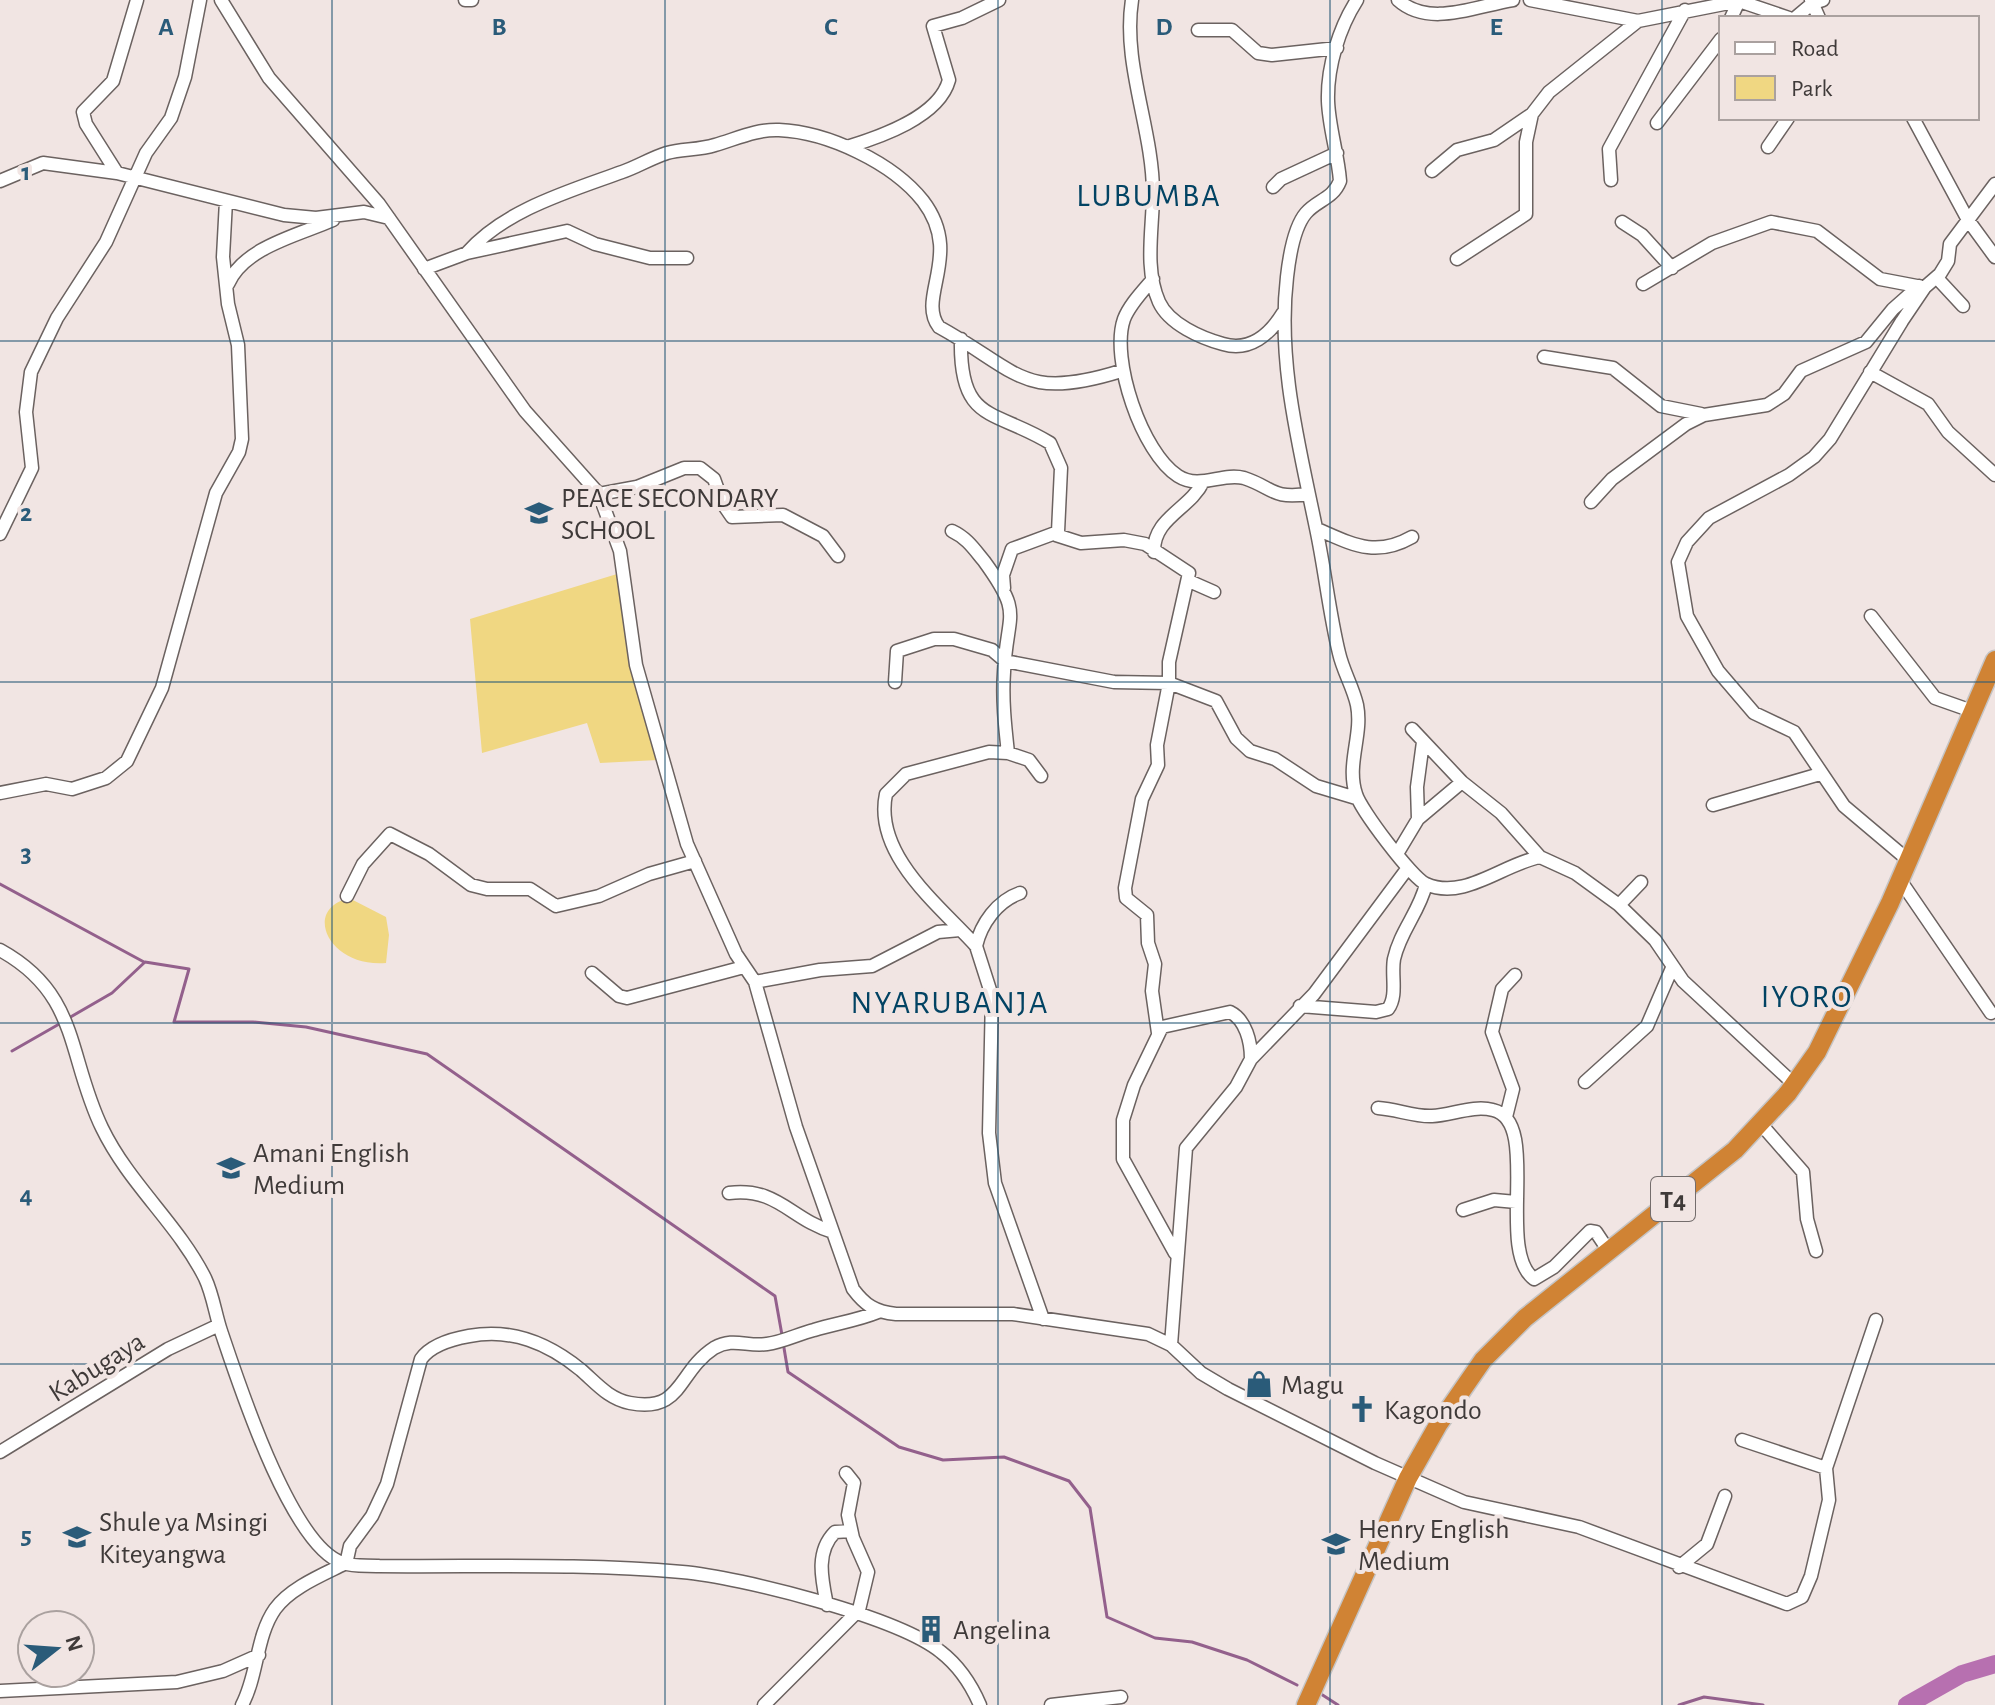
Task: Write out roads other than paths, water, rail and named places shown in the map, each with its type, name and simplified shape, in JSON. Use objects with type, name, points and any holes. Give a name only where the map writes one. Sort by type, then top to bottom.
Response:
[{"type":"highway","name":"T4","points":[[1306,1705],[1408,1478],[1445,1414],[1483,1360],[1525,1318],[1735,1150],[1794,1084],[1830,1031],[1900,880],[1995,660]]},
{"type":"street","points":[[117,173],[86,124],[83,112],[113,81],[137,0]]},
{"type":"street","points":[[0,534],[32,468],[26,412],[31,372],[57,318],[106,242],[132,178],[171,118],[185,77],[200,0]]},
{"type":"street","points":[[221,0],[269,78],[389,218],[525,411],[599,494],[620,551],[636,665],[675,805],[695,861],[744,967],[755,982],[796,1127],[853,1289],[878,1312]]},
{"type":"street","points":[[465,0],[472,0]]},
{"type":"street","points":[[847,147],[879,137],[930,107],[949,80],[933,26],[962,18],[999,0]]},
{"type":"street","points":[[1132,0],[1135,72],[1153,192],[1153,279],[1160,305],[1192,331],[1227,345],[1240,346],[1264,336],[1284,312]]},
{"type":"street","points":[[1357,0],[1337,48],[1328,102],[1340,181],[1337,190],[1303,216],[1287,273],[1284,312],[1299,456],[1317,529],[1340,656],[1359,716],[1351,760],[1356,798],[1407,869],[1426,884],[1440,888],[1473,885],[1514,862],[1540,857]]},
{"type":"street","points":[[1398,0],[1409,10],[1425,14],[1513,0]]},
{"type":"street","points":[[1530,0],[1638,21],[1712,2],[1739,1],[1786,16]]},
{"type":"street","points":[[1795,16],[1816,1]]},
{"type":"street","points":[[1611,180],[1609,149],[1685,10]]},
{"type":"street","points":[[1432,171],[1457,150],[1482,146],[1532,114],[1549,92],[1638,21]]},
{"type":"street","points":[[1198,30],[1232,30],[1250,48],[1272,55],[1337,48]]},
{"type":"street","points":[[1657,123],[1719,42]]},
{"type":"street","points":[[1457,259],[1526,214],[1526,142],[1532,114]]},
{"type":"street","points":[[1768,147],[1787,120]]},
{"type":"street","points":[[1914,120],[1968,220],[1995,257]]},
{"type":"street","points":[[467,253],[485,233],[593,181],[666,153],[780,130],[847,147],[904,181],[931,212],[939,226],[942,257],[932,312],[939,327],[1030,382],[1060,385],[1121,371]]},
{"type":"street","points":[[1273,187],[1281,179],[1337,153]]},
{"type":"street","points":[[0,181],[43,163],[117,173],[284,215],[339,217],[364,212],[389,218]]},
{"type":"street","points":[[1591,502],[1612,479],[1686,424],[1704,415],[1776,401],[1801,371],[1866,342],[1893,309],[1937,278],[1948,261],[1950,244],[1995,184]]},
{"type":"street","points":[[0,793],[46,784],[59,790],[72,789],[106,778],[127,761],[159,697],[216,493],[239,452],[242,439],[238,345],[228,304],[224,242],[226,201]]},
{"type":"street","points":[[228,284],[236,269],[247,260],[339,217]]},
{"type":"street","points":[[1622,222],[1642,235],[1672,268]]},
{"type":"street","points":[[1643,284],[1712,243],[1771,222],[1817,231],[1880,279],[1922,286]]},
{"type":"street","points":[[424,269],[467,253],[567,231],[595,244],[650,258],[687,258]]},
{"type":"street","points":[[224,242],[247,260]]},
{"type":"street","points":[[1937,278],[1963,306]]},
{"type":"street","points":[[1153,279],[1124,318],[1121,371],[1141,422],[1161,459],[1178,476],[1203,482],[1232,476],[1247,479],[1274,495],[1308,494]]},
{"type":"street","points":[[1908,860],[1844,806],[1794,732],[1754,713],[1707,655],[1687,616],[1678,562],[1687,542],[1709,518],[1789,475],[1814,457],[1837,428],[1922,286]]},
{"type":"street","points":[[961,339],[963,366],[974,404],[990,416],[1042,439],[1055,450],[1063,488],[1056,535]]},
{"type":"street","points":[[1544,357],[1613,368],[1668,410],[1704,415]]},
{"type":"street","points":[[1870,372],[1928,404],[1948,432],[1995,475]]},
{"type":"street","points":[[599,494],[637,487],[684,468],[700,468],[714,479],[723,504],[732,517],[783,515],[823,536],[838,556]]},
{"type":"street","points":[[1154,552],[1158,531],[1173,514],[1187,507],[1203,482]]},
{"type":"street","points":[[1317,529],[1351,545],[1372,550],[1412,537]]},
{"type":"street","points":[[952,531],[969,542],[1004,588]]},
{"type":"street","points":[[1008,753],[1005,661],[1011,614],[1003,575],[1012,549],[1033,539],[1056,535],[1081,543],[1136,542],[1186,569],[1189,581],[1177,620],[1157,745],[1158,765],[1142,799],[1124,894],[1147,915],[1148,943],[1155,964],[1152,991],[1158,1033]]},
{"type":"street","points":[[1189,581],[1214,592]]},
{"type":"street","points":[[1871,616],[1935,698],[1972,711]]},
{"type":"street","points":[[895,682],[894,657],[897,651],[934,639],[976,644],[992,650],[1005,661],[1114,682],[1169,683],[1216,701],[1236,738],[1250,751],[1275,759],[1316,786],[1356,798]]},
{"type":"street","points":[[1412,729],[1462,782],[1493,805],[1540,857],[1575,873],[1619,905],[1655,940],[1672,968],[1794,1084]]},
{"type":"street","points":[[1418,819],[1417,787],[1423,742]]},
{"type":"street","points":[[1041,776],[1029,760],[1008,753],[967,756],[906,774],[886,794],[886,816],[900,858],[913,882],[976,946],[992,996],[989,1133],[995,1183],[1043,1319]]},
{"type":"street","points":[[1713,805],[1820,774]]},
{"type":"street","points":[[1397,854],[1418,819],[1462,782]]},
{"type":"street","points":[[347,896],[363,864],[390,834],[429,854],[471,885],[487,889],[530,889],[556,906],[575,904],[649,874],[695,861]]},
{"type":"street","points":[[1171,1345],[1186,1148],[1236,1087],[1251,1059],[1321,984],[1333,963],[1407,869]]},
{"type":"street","points":[[1900,880],[1991,1013]]},
{"type":"street","points":[[1619,905],[1641,882]]},
{"type":"street","points":[[1300,1006],[1376,1012],[1388,1009],[1393,1000],[1395,954],[1411,913],[1422,902],[1426,884]]},
{"type":"street","points":[[976,946],[990,915],[1009,897],[1020,893]]},
{"type":"street","points":[[755,982],[829,969],[872,966],[938,932],[960,930]]},
{"type":"street","points":[[0,950],[30,970],[63,1009],[68,1032],[103,1129],[127,1173],[193,1258],[206,1280],[219,1325],[289,1503],[313,1540],[345,1564]]},
{"type":"street","points":[[592,973],[619,996],[627,998],[744,967]]},
{"type":"street","points":[[1585,1082],[1647,1026],[1672,968]]},
{"type":"street","points":[[1506,1117],[1513,1089],[1492,1032],[1502,989],[1515,975]]},
{"type":"street","points":[[1176,1254],[1123,1159],[1121,1138],[1127,1101],[1158,1033],[1168,1024],[1230,1012],[1236,1015],[1249,1037],[1251,1059]]},
{"type":"street","points":[[1378,1108],[1428,1116],[1481,1108],[1496,1110],[1506,1117],[1513,1128],[1517,1153],[1516,1202],[1525,1270],[1534,1279],[1554,1267],[1590,1231],[1596,1232],[1608,1250]]},
{"type":"street","points":[[1760,1123],[1803,1172],[1807,1219],[1816,1251]]},
{"type":"street","points":[[729,1193],[757,1191],[807,1222],[833,1232]]},
{"type":"street","points":[[1463,1210],[1494,1200],[1516,1202]]},
{"type":"street","points":[[345,1564],[350,1546],[380,1501],[421,1359],[433,1348],[482,1334],[515,1335],[553,1350],[613,1399],[657,1405],[677,1393],[687,1372],[698,1362],[726,1343],[772,1343],[817,1329],[847,1325],[878,1312],[1013,1314],[1135,1331],[1171,1345],[1201,1373],[1228,1389],[1408,1478],[1494,1511],[1579,1527],[1679,1567],[1787,1604],[1802,1597],[1818,1548],[1829,1500],[1826,1468],[1876,1320]]},
{"type":"street","name":"Kabugaya","points":[[0,1452],[168,1349],[219,1325]]},
{"type":"street","points":[[1742,1440],[1826,1468]]},
{"type":"street","points":[[764,1705],[857,1613],[868,1572],[851,1531],[849,1503],[854,1483],[846,1473]]},
{"type":"street","points":[[1679,1567],[1701,1553],[1707,1544],[1725,1496]]},
{"type":"street","points":[[827,1605],[821,1570],[825,1547],[835,1532],[851,1531]]},
{"type":"street","points":[[242,1705],[253,1680],[268,1622],[280,1603],[345,1564],[686,1572],[857,1613],[925,1641],[959,1668],[980,1705]]},
{"type":"street","points":[[0,1691],[177,1682],[223,1671],[259,1655]]},
{"type":"street","points":[[1051,1705],[1121,1697]]},
{"type":"waterway","points":[[0,884],[144,962]]},
{"type":"waterway","points":[[67,1019],[112,993],[145,962],[189,969],[174,1022],[253,1022],[306,1027],[427,1054],[775,1296],[782,1335]]},
{"type":"waterway","points":[[12,1051],[61,1023]]},
{"type":"waterway","points":[[783,1342],[788,1372],[899,1447],[943,1460],[1004,1457],[1069,1481],[1090,1508],[1107,1617],[1155,1638],[1192,1642],[1247,1660],[1297,1685]]},
{"type":"waterway","points":[[1907,1705],[1962,1674],[1995,1664]]},
{"type":"waterway","points":[[1321,1694],[1338,1705]]},
{"type":"waterway","points":[[1679,1705],[1704,1697],[1763,1705]]},
{"type":"place","name":"PEACE SECONDARY SCHOOL","points":[[539,513]]},
{"type":"place","name":"Amani English Medium","points":[[231,1168]]},
{"type":"place","name":"Magu","points":[[1259,1384]]},
{"type":"place","name":"Kagondo","points":[[1362,1409]]},
{"type":"place","name":"Shule ya Msingi Kiteyangwa","points":[[77,1537]]},
{"type":"place","name":"Henry English Medium","points":[[1336,1544]]},
{"type":"place","name":"Angelina","points":[[931,1629]]},
{"type":"district","name":"LUBUMBA","points":[[1149,195]]},
{"type":"district","name":"IYORO","points":[[1807,996]]},
{"type":"district","name":"NYARUBANJA","points":[[950,1002]]}]
